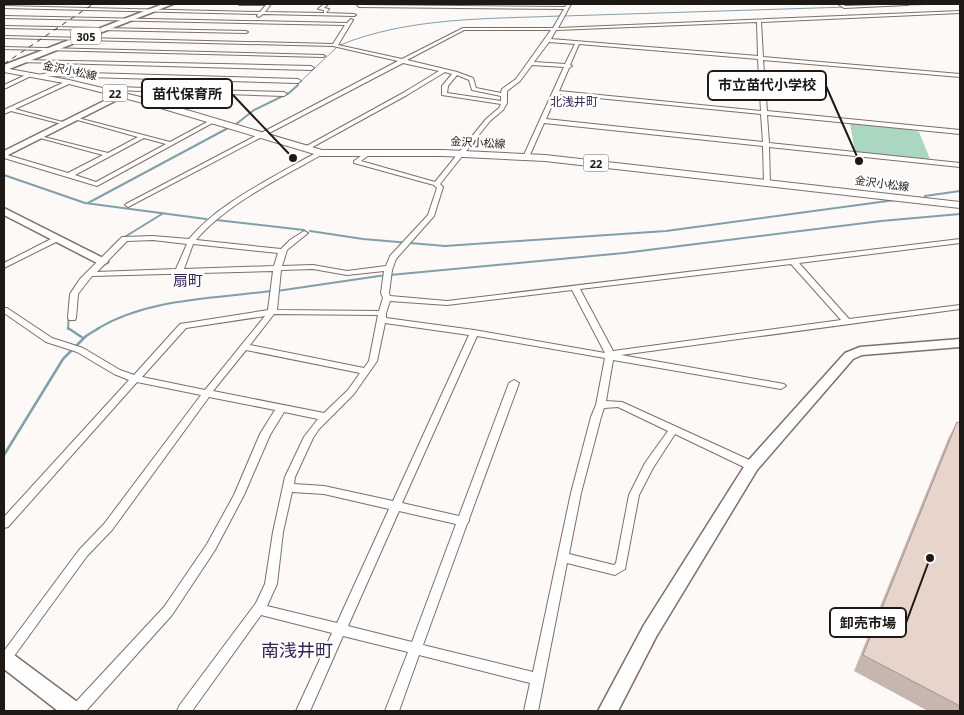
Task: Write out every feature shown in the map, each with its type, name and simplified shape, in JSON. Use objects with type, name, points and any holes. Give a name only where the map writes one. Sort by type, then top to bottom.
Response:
[{"type":"highway","name":"305","points":[[4,69],[169,4]]},
{"type":"main road","name":"金沢小松線","points":[[4,69],[118,92],[321,153],[462,154],[526,157],[960,205]]},
{"type":"street","points":[[4,26],[39,4]]},
{"type":"street","points":[[78,28],[110,4]]},
{"type":"street","points":[[240,4],[269,4]]},
{"type":"street","points":[[180,110],[269,4]]},
{"type":"street","points":[[323,14],[327,9],[320,9],[326,4]]},
{"type":"street","points":[[840,4],[844,6],[907,4]]},
{"type":"street","points":[[335,45],[360,5],[567,6],[548,40],[518,80],[504,90],[504,103]]},
{"type":"street","points":[[4,7],[354,15]]},
{"type":"street","points":[[128,205],[463,29],[555,29],[960,12]]},
{"type":"street","points":[[4,17],[348,24]]},
{"type":"street","points":[[759,20],[767,183]]},
{"type":"street","points":[[4,26],[246,32]]},
{"type":"street","points":[[4,37],[335,45],[472,79],[474,89],[503,95]]},
{"type":"street","points":[[548,40],[960,75]]},
{"type":"street","points":[[5,153],[42,137],[118,92],[132,76],[171,41]]},
{"type":"street","points":[[526,157],[544,122],[578,42]]},
{"type":"street","points":[[4,48],[323,56]]},
{"type":"street","points":[[22,61],[311,68]]},
{"type":"street","points":[[530,63],[569,66]]},
{"type":"street","points":[[305,149],[443,71]]},
{"type":"street","points":[[4,87],[34,76],[51,74],[298,81]]},
{"type":"street","points":[[455,74],[445,86],[444,94],[504,103]]},
{"type":"street","points":[[7,110],[69,82]]},
{"type":"street","points":[[118,92],[196,91],[284,94]]},
{"type":"street","points":[[557,92],[960,132]]},
{"type":"street","points":[[436,184],[455,159],[462,154],[488,120],[504,103]]},
{"type":"street","points":[[7,110],[64,124]]},
{"type":"street","points":[[76,118],[171,144]]},
{"type":"street","points":[[5,153],[97,184],[213,121]]},
{"type":"street","points":[[544,122],[960,164]]},
{"type":"street","points":[[70,175],[144,136]]},
{"type":"street","points":[[42,137],[109,155]]},
{"type":"street","points":[[179,271],[191,242],[216,217],[321,153]]},
{"type":"street","points":[[184,711],[258,610],[271,584],[278,532],[290,478],[309,437],[351,392],[373,361],[386,296],[388,269],[393,258],[431,216],[440,186],[356,162],[367,154]]},
{"type":"street","points":[[4,211],[102,262]]},
{"type":"street","points":[[73,711],[5,658],[83,553],[108,527],[208,392],[246,347],[272,312],[283,251],[304,233]]},
{"type":"street","points":[[72,318],[74,294],[83,281],[125,239],[153,238],[283,251]]},
{"type":"street","points":[[4,266],[58,239]]},
{"type":"street","points":[[386,296],[447,304],[960,241]]},
{"type":"street","points":[[793,261],[846,322]]},
{"type":"street","points":[[91,274],[279,267],[313,267],[347,273],[388,269]]},
{"type":"street","points":[[531,711],[576,494],[596,416],[601,405],[610,355],[575,288]]},
{"type":"street","points":[[610,355],[960,307]]},
{"type":"street","points":[[4,310],[49,340],[80,350],[117,372],[135,379],[326,417]]},
{"type":"street","points":[[4,524],[183,326],[272,312],[382,317],[781,386]]},
{"type":"street","points":[[303,711],[474,333]]},
{"type":"street","points":[[607,711],[620,691],[650,631],[748,463],[849,356],[860,351],[960,343]]},
{"type":"street","points":[[246,347],[366,370]]},
{"type":"street","points":[[392,711],[514,383]]},
{"type":"street","points":[[601,405],[618,404],[748,463]]},
{"type":"street","points":[[77,711],[168,611],[211,547],[239,495],[264,434],[281,409]]},
{"type":"street","points":[[564,558],[615,570],[621,566],[634,495],[649,466],[674,429]]},
{"type":"street","points":[[289,488],[324,490],[464,521]]},
{"type":"street","points":[[258,610],[537,678]]},
{"type":"green space","points":[[850,123],[909,129],[919,132],[930,159],[855,152]]},
{"type":"building","points":[[957,422],[960,423],[960,706],[863,655]]},
{"type":"waterway","points":[[564,16],[942,4]]},
{"type":"waterway","points":[[340,45],[366,36],[421,24],[477,19],[560,16]]},
{"type":"waterway","points":[[296,86],[337,47]]},
{"type":"waterway","points":[[235,125],[254,110],[289,93],[298,85]]},
{"type":"waterway","points":[[88,203],[230,127]]},
{"type":"waterway","points":[[4,175],[85,203],[206,219]]},
{"type":"waterway","points":[[925,196],[960,191]]},
{"type":"waterway","points":[[310,231],[363,239],[445,246],[666,231],[895,200]]},
{"type":"waterway","points":[[111,248],[118,241],[162,214]]},
{"type":"waterway","points":[[277,291],[379,276],[624,253],[881,221],[960,214]]},
{"type":"waterway","points":[[216,220],[304,230]]},
{"type":"waterway","points":[[72,291],[79,281]]},
{"type":"waterway","points":[[99,328],[117,319],[159,305],[271,291]]},
{"type":"waterway","points":[[68,328],[70,296]]},
{"type":"waterway","points":[[68,328],[83,338]]},
{"type":"waterway","points":[[4,455],[63,359],[86,336],[99,328]]},
{"type":"railway","points":[[4,64],[93,4]]},
{"type":"place","name":"苗代保育所","points":[[293,158]]},
{"type":"place","name":"市立苗代小学校","points":[[859,161]]},
{"type":"place","name":"卸売市場","points":[[930,558]]},
{"type":"district","name":"北浅井町","points":[[574,101]]},
{"type":"district","name":"扇町","points":[[188,280]]},
{"type":"district","name":"南浅井町","points":[[297,650]]}]
